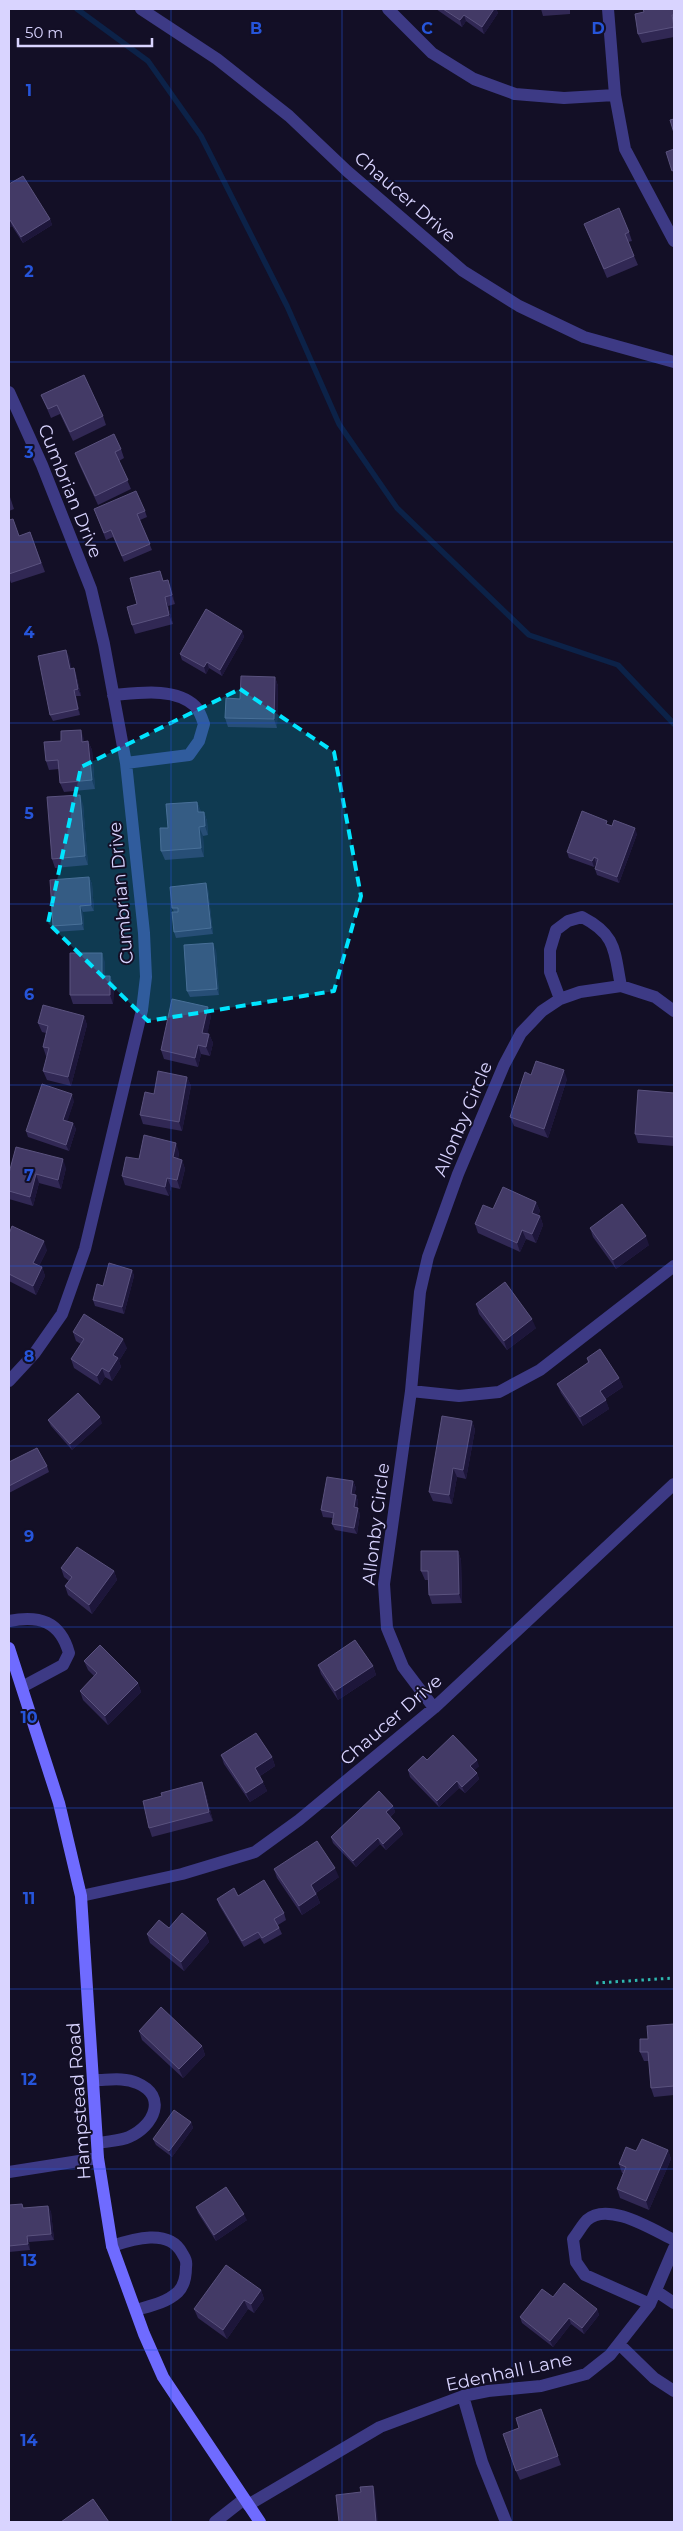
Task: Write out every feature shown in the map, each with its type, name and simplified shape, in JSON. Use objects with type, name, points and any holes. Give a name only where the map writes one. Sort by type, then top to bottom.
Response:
[{"type":"street","name":"Chaucer Drive","points":[[141,9],[217,59],[289,116],[347,171],[463,271],[519,306],[584,337],[674,362]]},
{"type":"street","points":[[388,9],[432,53],[474,79],[515,94],[564,98],[615,95]]},
{"type":"street","points":[[608,9],[615,95],[625,149],[674,241]]},
{"type":"street","name":"Cumbrian Drive","points":[[9,392],[42,465],[91,589],[114,695],[126,763],[144,933],[146,977],[142,1010],[85,1249],[68,1296],[56,1322],[34,1354],[9,1381]]},
{"type":"street","points":[[114,695],[156,693],[175,695],[195,706],[204,724],[199,741],[189,755],[126,763]]},
{"type":"street","points":[[560,1000],[550,972],[550,950],[556,930],[568,920],[582,917],[597,925],[608,934],[614,950],[621,986]]},
{"type":"street","name":"Allonby Circle","points":[[434,1708],[402,1668],[387,1628],[384,1592],[411,1391],[420,1292],[428,1257],[458,1174],[504,1065],[521,1033],[542,1012],[560,1000],[580,992],[621,986],[655,997],[674,1011]]},
{"type":"street","points":[[411,1391],[459,1396],[499,1392],[540,1370],[674,1266]]},
{"type":"street","name":"Chaucer Drive","points":[[81,1896],[182,1874],[255,1852],[299,1820],[434,1708],[674,1484]]},
{"type":"street","points":[[9,1621],[38,1619],[55,1628],[65,1640],[69,1653],[63,1665],[22,1687]]},
{"type":"street","name":"Hampstead Road","points":[[9,1648],[59,1803],[81,1896],[99,2143],[98,2158],[112,2246],[163,2377],[260,2522]]},
{"type":"street","points":[[94,2080],[118,2079],[137,2083],[150,2093],[155,2106],[153,2118],[143,2129],[128,2138],[99,2143]]},
{"type":"street","points":[[9,2172],[98,2158]]},
{"type":"street","points":[[650,2304],[585,2274],[576,2262],[573,2239],[588,2219],[600,2213],[613,2212],[674,2240]]},
{"type":"street","points":[[112,2246],[141,2238],[165,2239],[180,2248],[187,2262],[185,2277],[179,2291],[163,2302],[136,2310]]},
{"type":"street","name":"Edenhall Lane","points":[[214,2522],[380,2427],[463,2396],[488,2391],[541,2386],[586,2374],[610,2355],[650,2304],[674,2248]]},
{"type":"street","points":[[656,2292],[674,2303]]},
{"type":"street","points":[[619,2344],[654,2378],[674,2390]]},
{"type":"street","points":[[463,2396],[482,2462],[506,2522]]},
{"type":"path","points":[[596,1983],[674,1978]]},
{"type":"highlighted area","points":[[240,689],[334,752],[361,896],[334,991],[148,1021],[48,923],[81,767]]},
{"type":"building","points":[[443,9],[494,9],[482,27],[464,15],[460,20]]},
{"type":"building","points":[[643,9],[674,9],[674,15],[672,15],[674,27],[638,34],[635,14],[644,12]]},
{"type":"building","points":[[674,119],[674,133],[670,120]]},
{"type":"building","points":[[674,149],[674,170],[672,171],[666,152]]},
{"type":"building","points":[[23,176],[50,219],[21,237],[9,220],[9,184]]},
{"type":"building","points":[[619,208],[629,232],[625,234],[634,256],[604,269],[584,224]]},
{"type":"building","points":[[84,375],[103,416],[70,432],[57,405],[48,409],[41,395]]},
{"type":"building","points":[[114,434],[121,449],[115,452],[128,480],[95,496],[75,453]]},
{"type":"building","points":[[136,491],[145,511],[137,514],[150,544],[122,556],[111,530],[104,533],[94,509]]},
{"type":"building","points":[[13,519],[19,536],[30,532],[41,563],[9,574],[9,520]]},
{"type":"building","points":[[160,571],[163,581],[168,580],[172,595],[165,597],[169,615],[132,625],[127,607],[137,604],[130,578]]},
{"type":"building","points":[[206,609],[242,631],[220,670],[207,662],[204,667],[180,654]]},
{"type":"building","points":[[66,650],[70,669],[74,668],[78,689],[74,690],[78,709],[50,715],[38,656]]},
{"type":"building","points":[[241,676],[275,677],[274,719],[225,718],[226,698],[240,699]]},
{"type":"building","points":[[81,730],[82,742],[88,741],[92,780],[60,783],[58,760],[46,761],[44,742],[61,741],[61,731]]},
{"type":"building","points":[[80,795],[85,856],[52,859],[47,797]]},
{"type":"building","points":[[197,802],[198,812],[204,812],[205,826],[199,827],[201,848],[161,851],[160,828],[168,828],[166,804]]},
{"type":"building","points":[[582,811],[607,821],[606,824],[612,826],[614,820],[635,828],[617,877],[595,869],[598,859],[594,857],[592,861],[567,852]]},
{"type":"building","points":[[89,877],[91,905],[80,906],[82,924],[53,926],[50,880]]},
{"type":"building","points":[[206,883],[211,928],[174,932],[172,912],[178,912],[178,908],[172,908],[170,887]]},
{"type":"building","points":[[213,943],[217,989],[187,991],[184,945]]},
{"type":"building","points":[[70,953],[102,953],[102,976],[110,976],[110,995],[70,995]]},
{"type":"building","points":[[172,999],[208,1007],[202,1033],[209,1034],[206,1047],[198,1045],[195,1058],[161,1050]]},
{"type":"building","points":[[43,1005],[84,1016],[68,1077],[43,1071],[49,1048],[43,1047],[48,1026],[38,1023]]},
{"type":"building","points":[[536,1061],[564,1070],[544,1129],[510,1117],[525,1072],[531,1075]]},
{"type":"building","points":[[158,1071],[187,1077],[179,1122],[140,1115],[145,1092],[154,1094]]},
{"type":"building","points":[[42,1084],[72,1094],[63,1120],[73,1123],[66,1145],[26,1131]]},
{"type":"building","points":[[638,1090],[674,1093],[674,1137],[635,1134]]},
{"type":"building","points":[[144,1135],[176,1143],[173,1157],[182,1160],[177,1180],[167,1178],[165,1187],[122,1176],[126,1157],[139,1159]]},
{"type":"building","points":[[16,1147],[63,1159],[58,1180],[36,1174],[30,1197],[9,1191],[9,1173]]},
{"type":"building","points":[[503,1187],[536,1202],[532,1213],[540,1216],[532,1234],[522,1230],[517,1243],[475,1224],[483,1205],[493,1209]]},
{"type":"building","points":[[622,1204],[646,1236],[613,1260],[590,1228]]},
{"type":"building","points":[[12,1226],[44,1241],[33,1263],[42,1267],[33,1286],[9,1274],[9,1234]]},
{"type":"building","points":[[109,1263],[132,1270],[122,1307],[93,1300],[97,1284],[103,1286]]},
{"type":"building","points":[[505,1282],[532,1319],[504,1341],[476,1304]]},
{"type":"building","points":[[84,1314],[123,1339],[113,1355],[118,1358],[109,1372],[102,1368],[97,1376],[71,1359],[84,1339],[73,1332]]},
{"type":"building","points":[[600,1349],[619,1378],[600,1391],[606,1400],[580,1417],[557,1384],[589,1362],[587,1358]]},
{"type":"building","points":[[78,1393],[100,1417],[70,1444],[48,1420]]},
{"type":"building","points":[[442,1416],[472,1421],[463,1470],[453,1468],[449,1495],[429,1492]]},
{"type":"building","points":[[37,1448],[47,1466],[9,1486],[9,1462]]},
{"type":"building","points":[[327,1477],[353,1481],[351,1494],[356,1495],[354,1507],[358,1508],[354,1528],[332,1524],[334,1513],[321,1510]]},
{"type":"building","points":[[77,1547],[114,1571],[89,1605],[65,1586],[72,1577],[61,1568]]},
{"type":"building","points":[[421,1551],[458,1551],[459,1594],[429,1595],[428,1571],[421,1571]]},
{"type":"building","points":[[355,1640],[373,1666],[335,1691],[318,1665]]},
{"type":"building","points":[[100,1645],[138,1683],[105,1716],[80,1691],[97,1673],[84,1661]]},
{"type":"building","points":[[256,1733],[272,1757],[255,1768],[263,1782],[246,1793],[221,1755]]},
{"type":"building","points":[[453,1735],[477,1760],[470,1766],[477,1773],[462,1787],[457,1781],[437,1801],[408,1770],[423,1756],[427,1760]]},
{"type":"building","points":[[202,1782],[209,1812],[149,1828],[143,1801],[162,1796],[161,1793]]},
{"type":"building","points":[[379,1791],[393,1806],[386,1812],[400,1828],[383,1844],[378,1838],[353,1861],[331,1837]]},
{"type":"building","points":[[317,1841],[335,1868],[311,1885],[316,1894],[299,1906],[274,1869]]},
{"type":"building","points":[[264,1880],[284,1913],[274,1919],[279,1928],[262,1938],[258,1932],[242,1941],[217,1899],[234,1888],[238,1896]]},
{"type":"building","points":[[182,1913],[206,1933],[181,1962],[147,1934],[159,1920],[169,1928]]},
{"type":"building","points":[[161,2007],[202,2046],[179,2069],[139,2031]]},
{"type":"building","points":[[674,2024],[674,2086],[651,2088],[648,2052],[640,2052],[640,2039],[648,2039],[647,2026]]},
{"type":"building","points":[[174,2110],[191,2122],[169,2151],[153,2139]]},
{"type":"building","points":[[642,2139],[668,2150],[646,2201],[617,2189],[626,2167],[619,2164],[626,2147],[636,2151]]},
{"type":"building","points":[[226,2187],[244,2214],[214,2235],[196,2207]]},
{"type":"building","points":[[22,2204],[23,2208],[48,2206],[51,2234],[27,2236],[28,2244],[9,2246],[9,2205]]},
{"type":"building","points":[[226,2265],[261,2290],[251,2304],[244,2300],[223,2330],[194,2309]]},
{"type":"building","points":[[564,2283],[597,2309],[582,2328],[569,2318],[550,2341],[520,2317],[542,2289],[553,2297]]},
{"type":"building","points":[[541,2409],[558,2456],[516,2471],[503,2434],[519,2428],[516,2418]]},
{"type":"building","points":[[373,2486],[376,2522],[339,2522],[336,2495],[361,2492],[360,2487]]},
{"type":"building","points":[[93,2499],[109,2522],[61,2522]]},
{"type":"waterway","points":[[77,9],[148,61],[201,136],[287,306],[339,424],[397,508],[529,635],[618,665],[674,724]]}]
